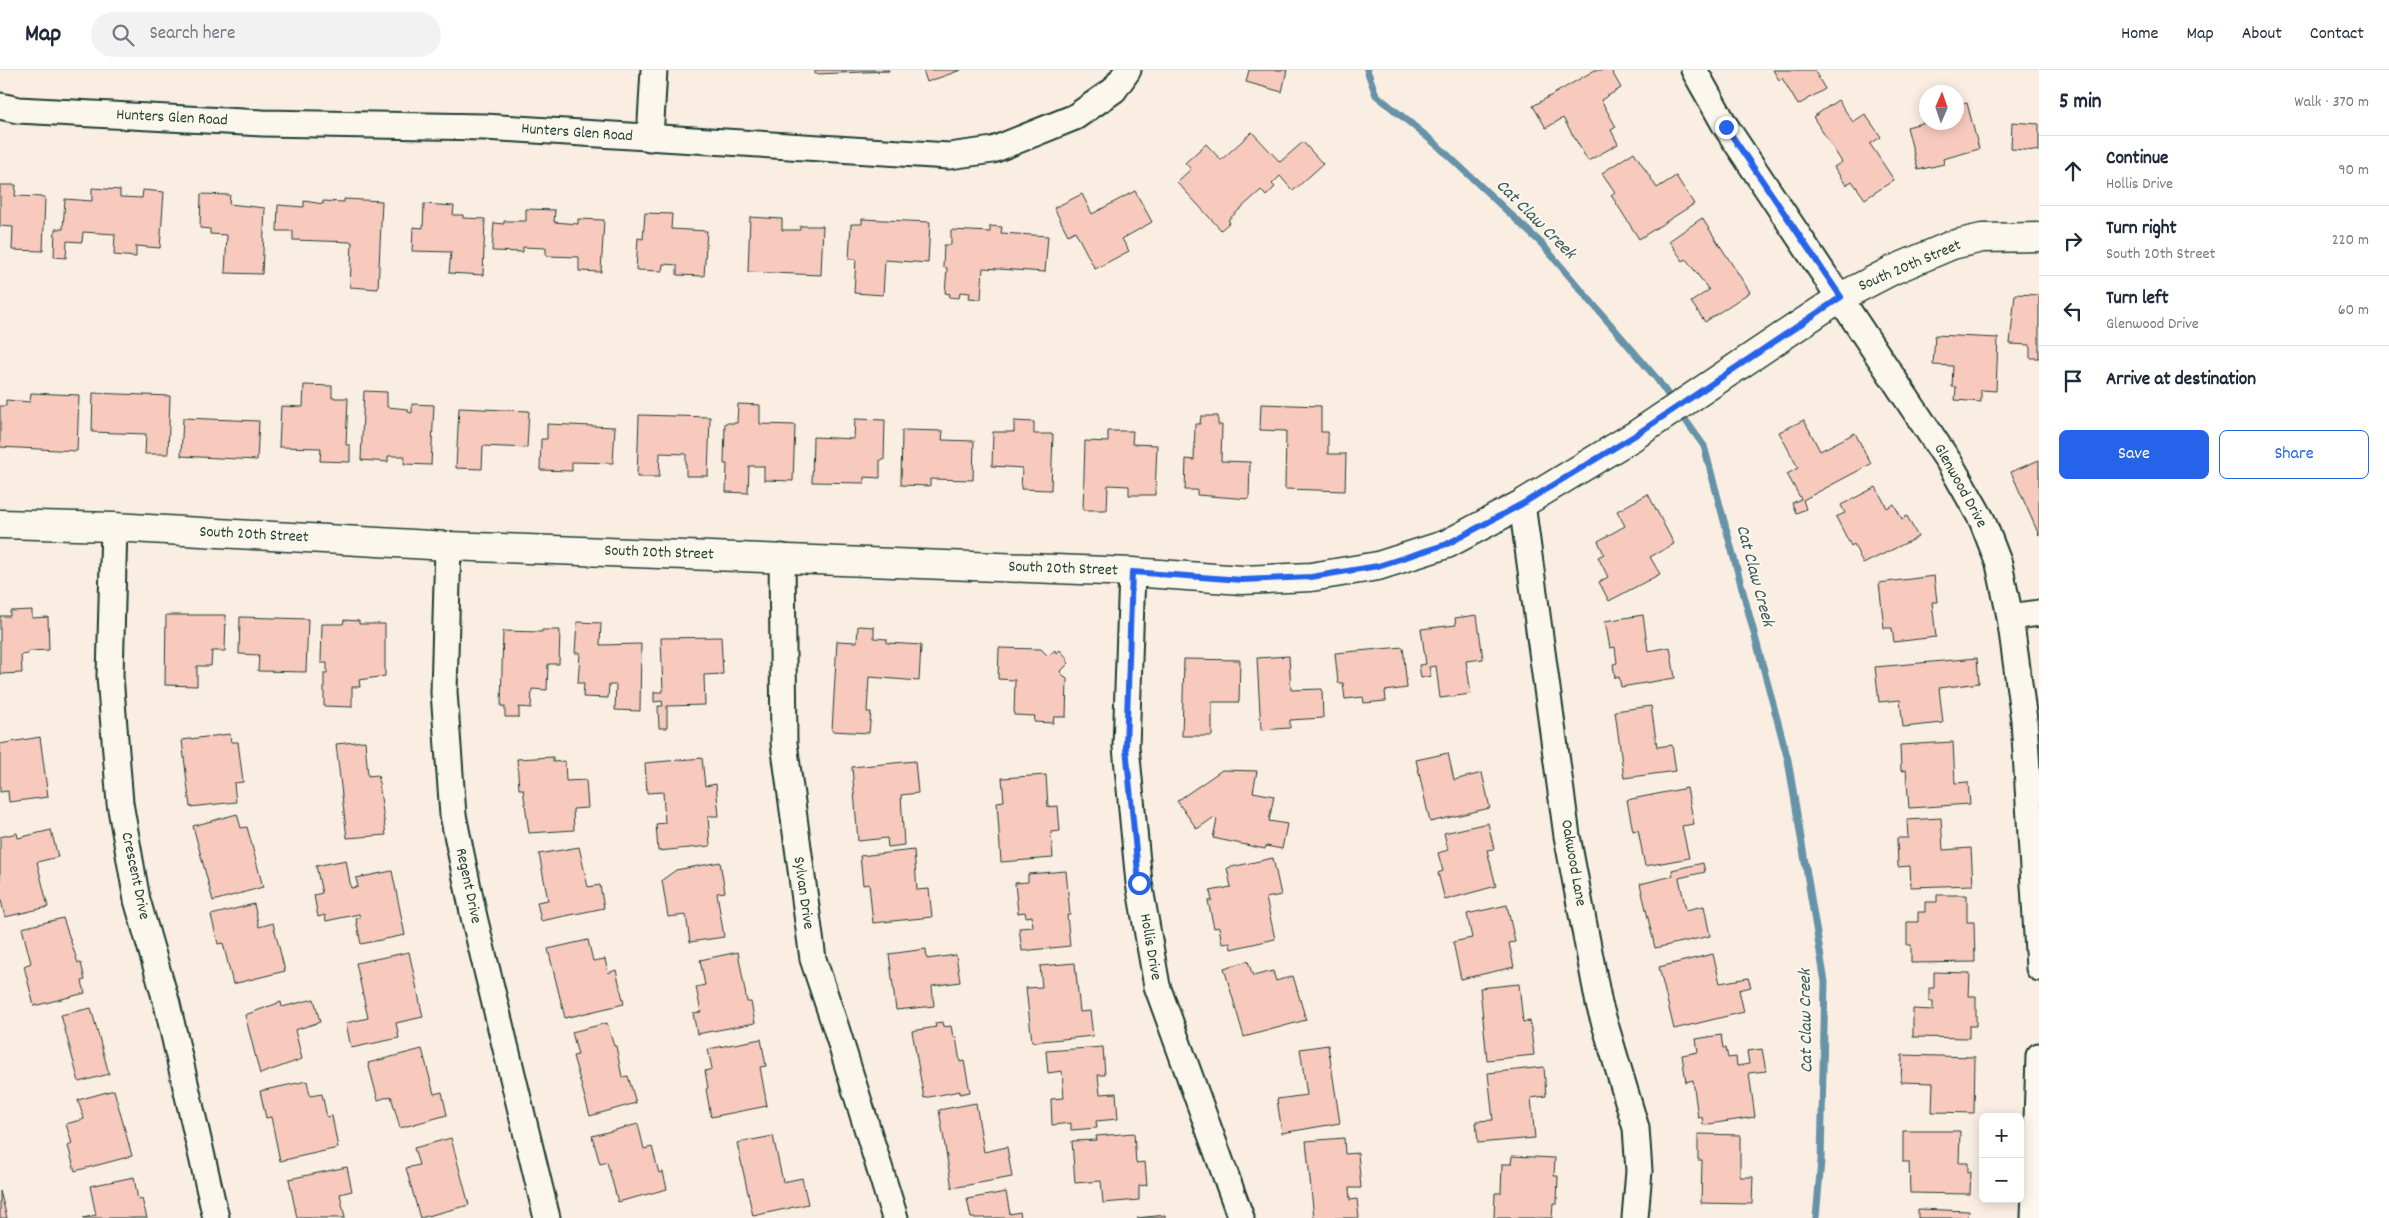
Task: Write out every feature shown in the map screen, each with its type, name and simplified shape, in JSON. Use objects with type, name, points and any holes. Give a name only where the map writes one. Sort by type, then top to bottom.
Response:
[{"type":"street","points":[[650,138],[654,70]]},
{"type":"street","name":"Hunters Glen Road","points":[[0,106],[18,110],[263,123],[485,127],[949,156],[993,150],[1075,117],[1114,90],[1128,70]]},
{"type":"street","name":"Glenwood Drive","points":[[1694,70],[1726,127],[1841,297],[1949,462],[1982,520],[1999,564],[2010,617],[2024,720],[2039,968]]},
{"type":"street","name":"South 20th Street","points":[[0,524],[114,527],[448,546],[782,556],[1132,572],[1242,580],[1311,577],[1378,566],[1447,544],[1522,504],[1653,422],[1841,297],[1893,270],[1952,244],[1982,238],[2039,237]]},
{"type":"street","name":"Oakwood Lane","points":[[1522,504],[1567,836],[1599,1004],[1636,1128],[1639,1171],[1635,1218]]},
{"type":"street","name":"Crescent Drive","points":[[114,527],[110,676],[120,803],[137,900],[167,1004],[216,1218]]},
{"type":"street","name":"Regent Drive","points":[[448,546],[444,692],[452,815],[481,945],[547,1218]]},
{"type":"street","name":"Sylvan Drive","points":[[782,556],[784,743],[812,959],[836,1028],[895,1218]]},
{"type":"street","name":"Hollis Drive","points":[[1132,572],[1126,747],[1139,883],[1157,986],[1242,1218]]},
{"type":"street","points":[[2010,617],[2039,613]]},
{"type":"street","points":[[2034,1218],[2039,1056]]},
{"type":"building","points":[[815,70],[889,70],[889,71],[815,74]]},
{"type":"building","points":[[923,70],[961,70],[927,82]]},
{"type":"building","points":[[1249,70],[1287,70],[1282,92],[1246,82]]},
{"type":"building","points":[[1595,70],[1611,70],[1621,88],[1601,100],[1616,127],[1611,130],[1618,144],[1588,161],[1563,118],[1546,128],[1533,106]]},
{"type":"building","points":[[1773,70],[1814,70],[1825,89],[1798,105],[1782,78],[1779,80]]},
{"type":"building","points":[[1838,100],[1853,122],[1865,114],[1881,137],[1870,144],[1894,180],[1865,199],[1852,181],[1846,185],[1834,167],[1842,162],[1813,117]]},
{"type":"building","points":[[1967,103],[1979,149],[1943,159],[1944,164],[1918,170],[1907,127],[1919,124],[1919,130],[1964,130],[1964,104]]},
{"type":"building","points":[[2012,122],[2039,124],[2039,151],[2011,149]]},
{"type":"building","points":[[1252,132],[1280,162],[1303,142],[1323,164],[1293,191],[1280,176],[1272,184],[1275,187],[1266,196],[1261,190],[1228,220],[1230,222],[1221,230],[1177,182],[1191,169],[1185,163],[1206,144],[1221,160]]},
{"type":"building","points":[[1634,152],[1657,188],[1676,176],[1694,204],[1639,239],[1611,195],[1615,192],[1602,173]]},
{"type":"building","points":[[0,185],[16,185],[15,196],[45,197],[43,251],[12,250],[13,227],[0,226]]},
{"type":"building","points":[[92,188],[120,190],[120,197],[142,198],[143,190],[164,192],[160,248],[136,246],[136,257],[114,255],[115,234],[83,232],[82,242],[67,241],[66,258],[54,257],[55,229],[63,229],[65,199],[92,201]]},
{"type":"building","points":[[1135,191],[1152,222],[1122,239],[1129,251],[1095,269],[1075,231],[1068,235],[1054,208],[1082,194],[1092,214]]},
{"type":"building","points":[[201,194],[230,195],[229,204],[265,208],[262,274],[225,273],[227,235],[210,234],[210,229],[200,228]]},
{"type":"building","points":[[344,199],[382,201],[378,289],[350,287],[352,242],[293,240],[293,231],[277,231],[278,205],[304,207],[304,201],[323,204],[323,201],[344,202]]},
{"type":"building","points":[[424,204],[454,206],[453,215],[463,215],[463,218],[485,219],[483,275],[449,273],[451,252],[412,251],[413,227],[423,228]]},
{"type":"building","points":[[526,209],[555,210],[554,222],[578,224],[578,219],[604,220],[601,272],[579,271],[579,257],[546,256],[546,248],[523,247],[523,252],[492,251],[494,223],[504,224],[504,221],[526,221]]},
{"type":"building","points":[[645,213],[672,214],[671,229],[707,231],[704,276],[677,275],[677,265],[663,264],[662,271],[636,270],[638,238],[643,239]]},
{"type":"building","points":[[750,217],[782,219],[782,230],[800,230],[800,226],[823,226],[821,275],[748,272]]},
{"type":"building","points":[[1702,218],[1750,292],[1705,322],[1691,302],[1709,290],[1686,259],[1683,261],[1669,241]]},
{"type":"building","points":[[862,219],[930,222],[928,263],[885,260],[883,295],[854,293],[856,259],[849,259],[851,224],[862,224]]},
{"type":"building","points":[[990,226],[1002,227],[1001,233],[1048,236],[1045,272],[983,268],[981,299],[969,298],[970,293],[960,292],[959,298],[949,297],[950,294],[945,293],[947,268],[943,267],[944,245],[951,245],[951,230],[990,232]]},
{"type":"building","points":[[2015,294],[2039,295],[2039,358],[2030,358],[2030,345],[2010,344]]},
{"type":"building","points":[[1935,335],[1998,338],[1996,391],[1981,390],[1981,402],[1955,400],[1956,387],[1952,387],[1953,366],[1933,365]]},
{"type":"building","points":[[304,385],[332,386],[332,398],[348,398],[346,445],[350,445],[350,462],[320,461],[321,448],[279,447],[281,406],[303,407]]},
{"type":"building","points":[[364,391],[387,392],[387,407],[408,409],[408,412],[412,413],[412,404],[434,405],[431,465],[404,464],[405,456],[388,456],[388,462],[361,460]]},
{"type":"building","points":[[31,393],[79,395],[77,451],[0,447],[0,406],[6,406],[6,400],[30,402]]},
{"type":"building","points":[[93,393],[170,396],[168,454],[145,454],[146,434],[92,432]]},
{"type":"building","points":[[738,404],[760,405],[760,424],[795,425],[793,481],[764,480],[764,466],[749,466],[748,493],[726,492],[727,464],[724,464],[725,423],[737,423]]},
{"type":"building","points":[[1261,404],[1321,406],[1321,432],[1328,432],[1328,454],[1346,454],[1345,491],[1285,489],[1286,431],[1260,430]]},
{"type":"building","points":[[459,408],[529,411],[527,448],[483,446],[482,469],[456,468]]},
{"type":"building","points":[[639,415],[710,417],[708,476],[686,476],[686,454],[660,453],[659,477],[637,477]]},
{"type":"building","points":[[1201,416],[1218,416],[1218,425],[1222,425],[1221,461],[1250,462],[1249,499],[1197,495],[1197,490],[1185,490],[1186,459],[1194,460],[1195,424],[1200,424]]},
{"type":"building","points":[[183,418],[259,421],[257,460],[181,456]]},
{"type":"building","points":[[855,419],[885,420],[884,460],[880,460],[880,478],[864,477],[864,483],[812,482],[813,437],[854,439]]},
{"type":"building","points":[[1804,420],[1820,451],[1855,433],[1871,464],[1803,500],[1806,509],[1796,513],[1792,503],[1801,499],[1787,474],[1798,468],[1779,432]]},
{"type":"building","points":[[1014,421],[1034,422],[1034,434],[1053,434],[1051,490],[1021,489],[1022,468],[992,466],[993,432],[1014,432]]},
{"type":"building","points":[[547,424],[615,427],[613,463],[572,462],[572,471],[540,470],[541,439],[547,439]]},
{"type":"building","points":[[902,430],[943,431],[942,440],[974,441],[973,480],[930,479],[930,486],[901,485]]},
{"type":"building","points":[[1108,431],[1133,431],[1132,444],[1157,445],[1155,495],[1129,495],[1129,486],[1108,485],[1107,510],[1083,510],[1085,441],[1108,442]]},
{"type":"building","points":[[2039,460],[2039,535],[2011,472]]},
{"type":"building","points":[[1876,487],[1887,508],[1894,504],[1902,519],[1907,516],[1918,537],[1863,564],[1854,544],[1851,546],[1836,517],[1845,513],[1841,505]]},
{"type":"building","points":[[1648,494],[1674,544],[1650,557],[1660,574],[1609,601],[1599,582],[1608,577],[1598,557],[1604,554],[1598,541],[1625,526],[1617,511]]},
{"type":"building","points":[[1934,576],[1937,602],[1932,602],[1936,637],[1894,642],[1892,628],[1884,628],[1879,583]]},
{"type":"building","points":[[32,610],[32,618],[48,617],[49,650],[28,651],[28,654],[21,655],[22,673],[0,674],[0,616],[10,616],[10,611]]},
{"type":"building","points":[[166,615],[226,615],[225,651],[212,651],[211,666],[197,666],[197,686],[165,685]]},
{"type":"building","points":[[1477,615],[1483,659],[1466,661],[1471,694],[1440,698],[1436,666],[1429,667],[1431,676],[1421,678],[1419,665],[1426,664],[1421,629],[1456,625],[1455,618]]},
{"type":"building","points":[[1643,615],[1648,651],[1670,647],[1675,678],[1621,687],[1619,677],[1615,678],[1613,664],[1617,663],[1615,647],[1610,648],[1605,621]]},
{"type":"building","points":[[240,617],[308,619],[306,672],[258,671],[259,655],[239,654]]},
{"type":"building","points":[[344,620],[359,621],[359,624],[385,624],[385,676],[359,680],[360,687],[352,687],[352,707],[324,706],[324,673],[327,673],[327,663],[321,663],[322,624],[343,624]]},
{"type":"building","points":[[577,622],[601,623],[600,645],[641,644],[640,711],[615,710],[616,685],[609,685],[608,698],[583,697],[584,683],[578,683],[580,653],[575,653]]},
{"type":"building","points":[[858,626],[874,627],[874,638],[887,639],[887,643],[921,645],[919,681],[869,677],[867,712],[871,712],[869,733],[832,731],[837,641],[857,642]]},
{"type":"building","points":[[542,630],[560,630],[559,664],[548,664],[547,690],[532,689],[531,708],[519,707],[519,717],[505,717],[505,707],[501,706],[503,631],[542,632]]},
{"type":"building","points":[[721,637],[723,674],[704,675],[705,705],[667,706],[667,728],[659,728],[658,706],[663,706],[662,701],[654,702],[654,692],[663,692],[661,638]]},
{"type":"building","points":[[1403,647],[1407,688],[1385,691],[1386,701],[1364,703],[1363,697],[1345,699],[1343,683],[1338,683],[1335,653]]},
{"type":"building","points":[[999,648],[1041,649],[1048,656],[1055,650],[1057,653],[1060,650],[1069,663],[1060,672],[1067,679],[1066,717],[1054,717],[1053,723],[1034,722],[1035,716],[1014,715],[1015,680],[998,679]]},
{"type":"building","points":[[1289,656],[1291,690],[1322,689],[1323,718],[1290,720],[1290,728],[1261,730],[1257,658]]},
{"type":"building","points":[[1977,658],[1979,683],[1939,688],[1943,723],[1903,727],[1900,700],[1879,702],[1875,667]]},
{"type":"building","points":[[1184,659],[1240,660],[1239,702],[1212,702],[1212,736],[1182,736]]},
{"type":"building","points":[[1651,706],[1657,747],[1672,745],[1676,771],[1624,778],[1615,711]]},
{"type":"building","points":[[230,734],[231,742],[238,742],[243,782],[234,783],[236,802],[190,807],[182,740]]},
{"type":"building","points":[[40,737],[48,797],[9,802],[8,791],[0,792],[0,744]]},
{"type":"building","points":[[365,741],[368,776],[378,775],[386,835],[347,838],[336,744]]},
{"type":"building","points":[[1953,742],[1955,783],[1968,782],[1970,804],[1909,808],[1906,770],[1901,771],[1900,745]]},
{"type":"building","points":[[1448,753],[1454,780],[1482,773],[1490,808],[1430,822],[1416,760]]},
{"type":"building","points":[[553,757],[553,762],[565,761],[566,781],[586,780],[588,808],[573,809],[574,830],[529,833],[523,789],[519,789],[517,759]]},
{"type":"building","points":[[702,758],[705,786],[716,784],[719,816],[708,816],[710,846],[658,851],[656,824],[665,823],[663,792],[647,793],[645,763]]},
{"type":"building","points":[[915,761],[918,793],[901,795],[904,845],[888,847],[887,838],[858,841],[852,767]]},
{"type":"building","points":[[1222,770],[1257,771],[1253,792],[1274,796],[1269,821],[1287,824],[1282,849],[1266,846],[1265,849],[1213,838],[1217,819],[1213,818],[1197,829],[1177,801]]},
{"type":"building","points":[[1046,775],[1048,807],[1058,806],[1060,831],[1051,832],[1053,858],[1001,862],[997,802],[1004,801],[1002,778]]},
{"type":"building","points":[[1687,788],[1694,824],[1682,826],[1689,858],[1645,866],[1638,830],[1633,831],[1627,800]]},
{"type":"building","points":[[237,814],[241,828],[247,827],[263,887],[213,901],[193,826]]},
{"type":"building","points":[[1941,818],[1943,850],[1971,848],[1973,885],[1911,887],[1910,866],[1898,867],[1897,838],[1908,838],[1907,820]]},
{"type":"building","points":[[1488,823],[1494,849],[1487,850],[1496,886],[1445,900],[1438,873],[1443,871],[1438,853],[1448,850],[1444,833]]},
{"type":"building","points":[[51,830],[58,857],[37,862],[48,907],[5,917],[0,896],[0,837],[17,833],[18,838]]},
{"type":"building","points":[[579,847],[588,887],[600,885],[604,908],[541,921],[537,902],[548,900],[539,854]]},
{"type":"building","points":[[914,850],[917,890],[929,889],[932,917],[873,923],[869,884],[863,885],[860,856]]},
{"type":"building","points":[[1273,858],[1281,895],[1266,898],[1275,939],[1231,949],[1230,943],[1222,944],[1219,927],[1214,928],[1208,901],[1212,901],[1210,891],[1231,887],[1227,868]]},
{"type":"building","points":[[346,860],[351,888],[358,887],[356,878],[392,871],[405,935],[361,944],[356,919],[360,918],[359,914],[326,921],[325,915],[318,917],[314,895],[322,893],[316,866]]},
{"type":"building","points":[[720,862],[725,892],[717,893],[724,937],[690,942],[686,915],[668,917],[662,880],[676,870]]},
{"type":"building","points":[[1703,863],[1705,872],[1679,878],[1686,910],[1704,906],[1710,936],[1655,948],[1640,884],[1673,876],[1672,870]]},
{"type":"building","points":[[1066,871],[1070,915],[1067,915],[1070,946],[1022,951],[1019,928],[1033,927],[1032,916],[1026,917],[1025,912],[1018,913],[1015,883],[1028,882],[1028,874]]},
{"type":"building","points":[[1937,895],[1967,895],[1967,922],[1974,922],[1975,962],[1911,963],[1911,945],[1907,945],[1907,922],[1918,922],[1918,912],[1925,912],[1925,902],[1937,902]]},
{"type":"building","points":[[254,904],[259,927],[273,923],[285,971],[233,984],[223,943],[218,944],[211,915]]},
{"type":"building","points":[[1507,905],[1515,942],[1509,943],[1514,967],[1461,979],[1453,942],[1472,938],[1467,914]]},
{"type":"building","points":[[63,918],[78,963],[81,963],[85,980],[82,981],[85,993],[34,1006],[24,966],[31,963],[22,928]]},
{"type":"building","points":[[588,940],[593,961],[605,959],[608,973],[616,970],[624,1004],[565,1018],[548,949]]},
{"type":"building","points":[[926,949],[927,959],[956,955],[960,982],[932,986],[934,1006],[896,1010],[889,954]]},
{"type":"building","points":[[409,952],[423,1017],[396,1023],[399,1038],[351,1048],[346,1023],[368,1018],[356,963]]},
{"type":"building","points":[[738,952],[747,1002],[751,1002],[755,1023],[697,1034],[693,1013],[701,1012],[696,987],[705,985],[700,960]]},
{"type":"building","points":[[1713,954],[1720,983],[1748,978],[1751,987],[1739,990],[1744,1012],[1674,1029],[1659,967]]},
{"type":"building","points":[[1248,961],[1253,976],[1273,971],[1276,981],[1293,976],[1306,1020],[1244,1037],[1224,968]]},
{"type":"building","points":[[1075,963],[1080,1012],[1090,1011],[1093,1036],[1032,1042],[1026,988],[1042,987],[1040,966]]},
{"type":"building","points":[[1934,972],[1970,973],[1969,996],[1976,996],[1976,1026],[1969,1026],[1969,1038],[1913,1037],[1913,1009],[1933,1010],[1933,1001],[1929,1001],[1929,988],[1934,988]]},
{"type":"building","points":[[1519,984],[1523,1022],[1530,1021],[1534,1055],[1487,1060],[1480,988]]},
{"type":"building","points":[[314,999],[320,1022],[295,1030],[302,1059],[260,1074],[245,1015],[281,1002],[282,1007]]},
{"type":"building","points":[[91,1008],[109,1074],[79,1082],[61,1015]]},
{"type":"building","points":[[943,1022],[944,1027],[951,1026],[953,1037],[956,1037],[960,1062],[964,1061],[970,1092],[960,1094],[960,1091],[924,1098],[912,1031],[936,1027],[935,1023]]},
{"type":"building","points":[[607,1023],[614,1046],[616,1046],[622,1077],[628,1076],[636,1103],[590,1116],[573,1056],[578,1055],[572,1032]]},
{"type":"building","points":[[1721,1035],[1723,1048],[1726,1048],[1728,1058],[1736,1057],[1737,1066],[1749,1064],[1747,1051],[1762,1049],[1766,1071],[1749,1073],[1755,1117],[1703,1125],[1702,1117],[1698,1118],[1693,1080],[1686,1082],[1682,1055],[1698,1052],[1696,1039]]},
{"type":"building","points":[[761,1039],[766,1066],[760,1067],[767,1106],[711,1117],[705,1071],[712,1069],[708,1049]]},
{"type":"building","points":[[1328,1045],[1340,1123],[1282,1133],[1277,1099],[1307,1095],[1300,1049]]},
{"type":"building","points":[[1103,1047],[1105,1075],[1098,1075],[1100,1094],[1116,1093],[1118,1119],[1096,1121],[1097,1128],[1071,1130],[1071,1123],[1052,1125],[1051,1099],[1064,1098],[1062,1071],[1048,1073],[1046,1051]]},
{"type":"building","points":[[422,1049],[434,1094],[442,1092],[447,1115],[400,1128],[391,1096],[378,1100],[368,1063]]},
{"type":"building","points":[[1902,1055],[1975,1057],[1974,1113],[1932,1112],[1933,1083],[1901,1082]]},
{"type":"building","points":[[1544,1067],[1546,1096],[1531,1098],[1535,1138],[1478,1143],[1476,1121],[1493,1120],[1488,1073]]},
{"type":"building","points":[[307,1081],[310,1096],[322,1094],[327,1117],[332,1116],[338,1148],[280,1161],[271,1117],[266,1118],[260,1091]]},
{"type":"building","points":[[114,1090],[132,1156],[75,1171],[68,1146],[72,1144],[66,1124],[84,1119],[78,1100]]},
{"type":"building","points":[[976,1103],[984,1152],[1007,1147],[1012,1177],[952,1188],[939,1110]]},
{"type":"building","points":[[638,1124],[644,1149],[652,1147],[659,1173],[663,1172],[667,1189],[618,1202],[607,1162],[600,1164],[592,1136]]},
{"type":"building","points":[[1903,1131],[1960,1131],[1959,1163],[1968,1163],[1968,1172],[1971,1172],[1970,1194],[1910,1193],[1909,1162],[1903,1162]]},
{"type":"building","points":[[1134,1133],[1136,1163],[1145,1162],[1147,1185],[1139,1186],[1139,1200],[1103,1203],[1101,1181],[1075,1183],[1072,1141],[1097,1140],[1096,1136]]},
{"type":"building","points":[[1698,1134],[1740,1135],[1740,1177],[1753,1177],[1752,1204],[1701,1203],[1702,1160],[1698,1160]]},
{"type":"building","points":[[773,1136],[783,1182],[802,1178],[808,1204],[753,1216],[737,1143]]},
{"type":"building","points":[[451,1138],[469,1205],[420,1218],[406,1168],[419,1165],[414,1148]]},
{"type":"building","points":[[1344,1138],[1345,1154],[1358,1153],[1361,1188],[1349,1188],[1350,1200],[1357,1199],[1359,1218],[1314,1218],[1306,1141]]},
{"type":"building","points":[[1512,1156],[1555,1158],[1554,1176],[1558,1176],[1557,1204],[1553,1203],[1552,1218],[1494,1218],[1495,1193],[1501,1193],[1502,1164],[1511,1164]]},
{"type":"building","points":[[347,1167],[352,1191],[340,1194],[345,1218],[297,1218],[289,1179]]},
{"type":"building","points":[[134,1177],[138,1200],[142,1199],[147,1218],[83,1218],[96,1215],[90,1186]]},
{"type":"building","points":[[0,1191],[7,1218],[0,1218]]},
{"type":"building","points":[[1006,1192],[1010,1214],[1020,1212],[1021,1218],[971,1218],[967,1199]]},
{"type":"building","points":[[1918,1209],[1969,1211],[1968,1218],[1918,1218]]},
{"type":"building","points":[[1165,1215],[1165,1218],[1137,1218]]},
{"type":"waterway","name":"Cat Claw Creek","points":[[1367,70],[1376,95],[1437,145],[1541,243],[1657,379],[1673,402]]},
{"type":"waterway","name":"Cat Claw Creek","points":[[1679,411],[1704,446],[1788,760],[1825,982],[1821,1161],[1816,1218]]},
{"type":"route","points":[[1139,883],[1126,747],[1132,572],[1242,580],[1311,577],[1378,566],[1447,544],[1522,504],[1634,436],[1841,297],[1726,127]]}]
